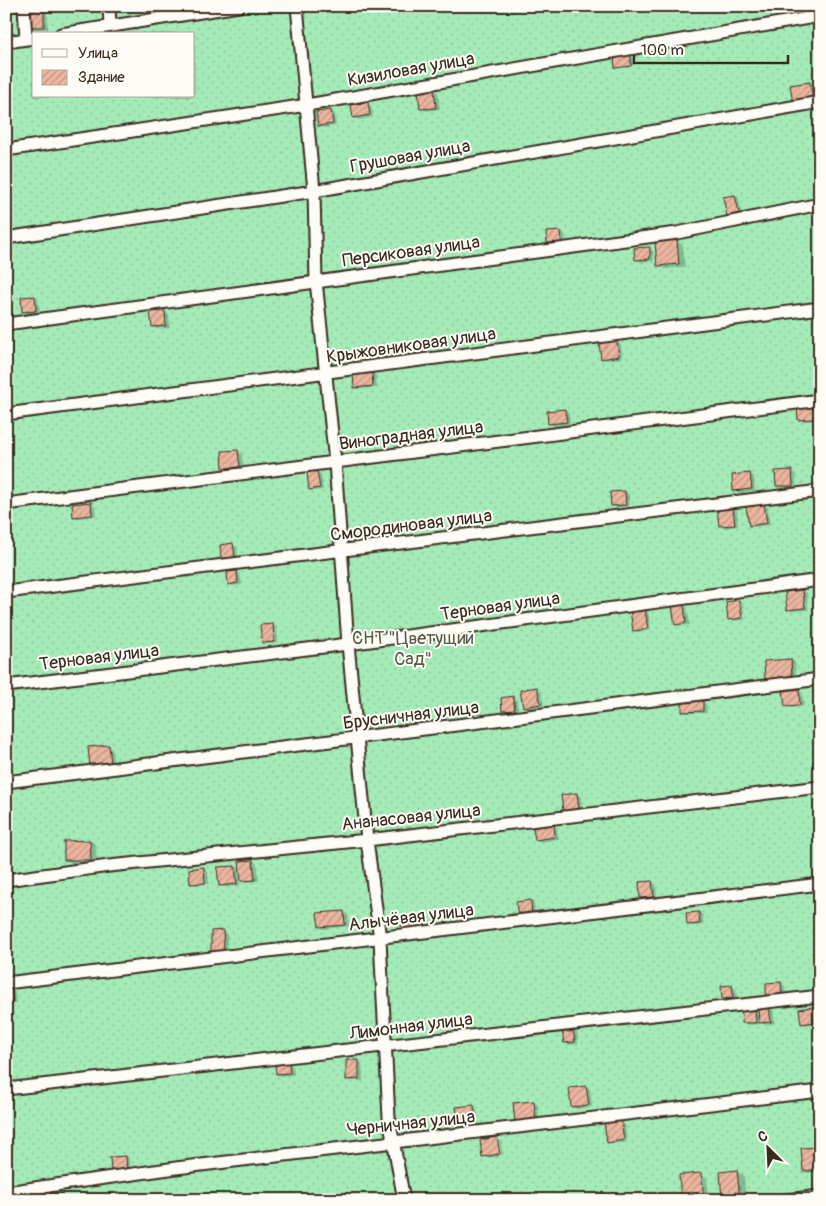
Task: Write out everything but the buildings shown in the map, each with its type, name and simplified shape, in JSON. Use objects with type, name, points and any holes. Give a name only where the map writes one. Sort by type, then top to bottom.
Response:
[{"type":"street","points":[[6,42],[30,38],[24,6]]},
{"type":"street","points":[[109,6],[110,26]]},
{"type":"street","points":[[73,32],[195,10],[239,6]]},
{"type":"street","points":[[297,6],[314,191],[316,281],[336,462],[348,644],[367,840],[380,939],[392,1142],[401,1176],[404,1200]]},
{"type":"street","name":"Кизиловая улица","points":[[6,150],[307,105],[820,16]]},
{"type":"street","name":"Грушовая улица","points":[[6,238],[314,191],[820,102]]},
{"type":"street","name":"Персиковая улица","points":[[6,324],[677,233],[820,204]]},
{"type":"street","name":"Крыжовниковая улица","points":[[6,414],[325,374],[820,308]]},
{"type":"street","name":"Виноградная улица","points":[[6,504],[820,400]]},
{"type":"street","name":"Смородиновая улица","points":[[6,592],[820,491]]},
{"type":"street","name":"Терновая улица","points":[[6,686],[348,644],[820,580]]},
{"type":"street","name":"Брусничная улица","points":[[6,782],[820,680]]},
{"type":"street","name":"Ананасовая улица","points":[[6,880],[109,866],[367,840],[820,787]]},
{"type":"street","name":"Алычёвая улица","points":[[6,983],[820,884]]},
{"type":"street","name":"Лимонная улица","points":[[6,1089],[820,996]]},
{"type":"street","name":"Черничная улица","points":[[6,1192],[392,1142],[820,1091]]},
{"type":"street","points":[[786,1200],[820,1196]]},
{"type":"green space","name":"СНТ \"Цветущий Сад\"","points":[[6,6],[820,6],[820,1200],[6,1200]]}]
